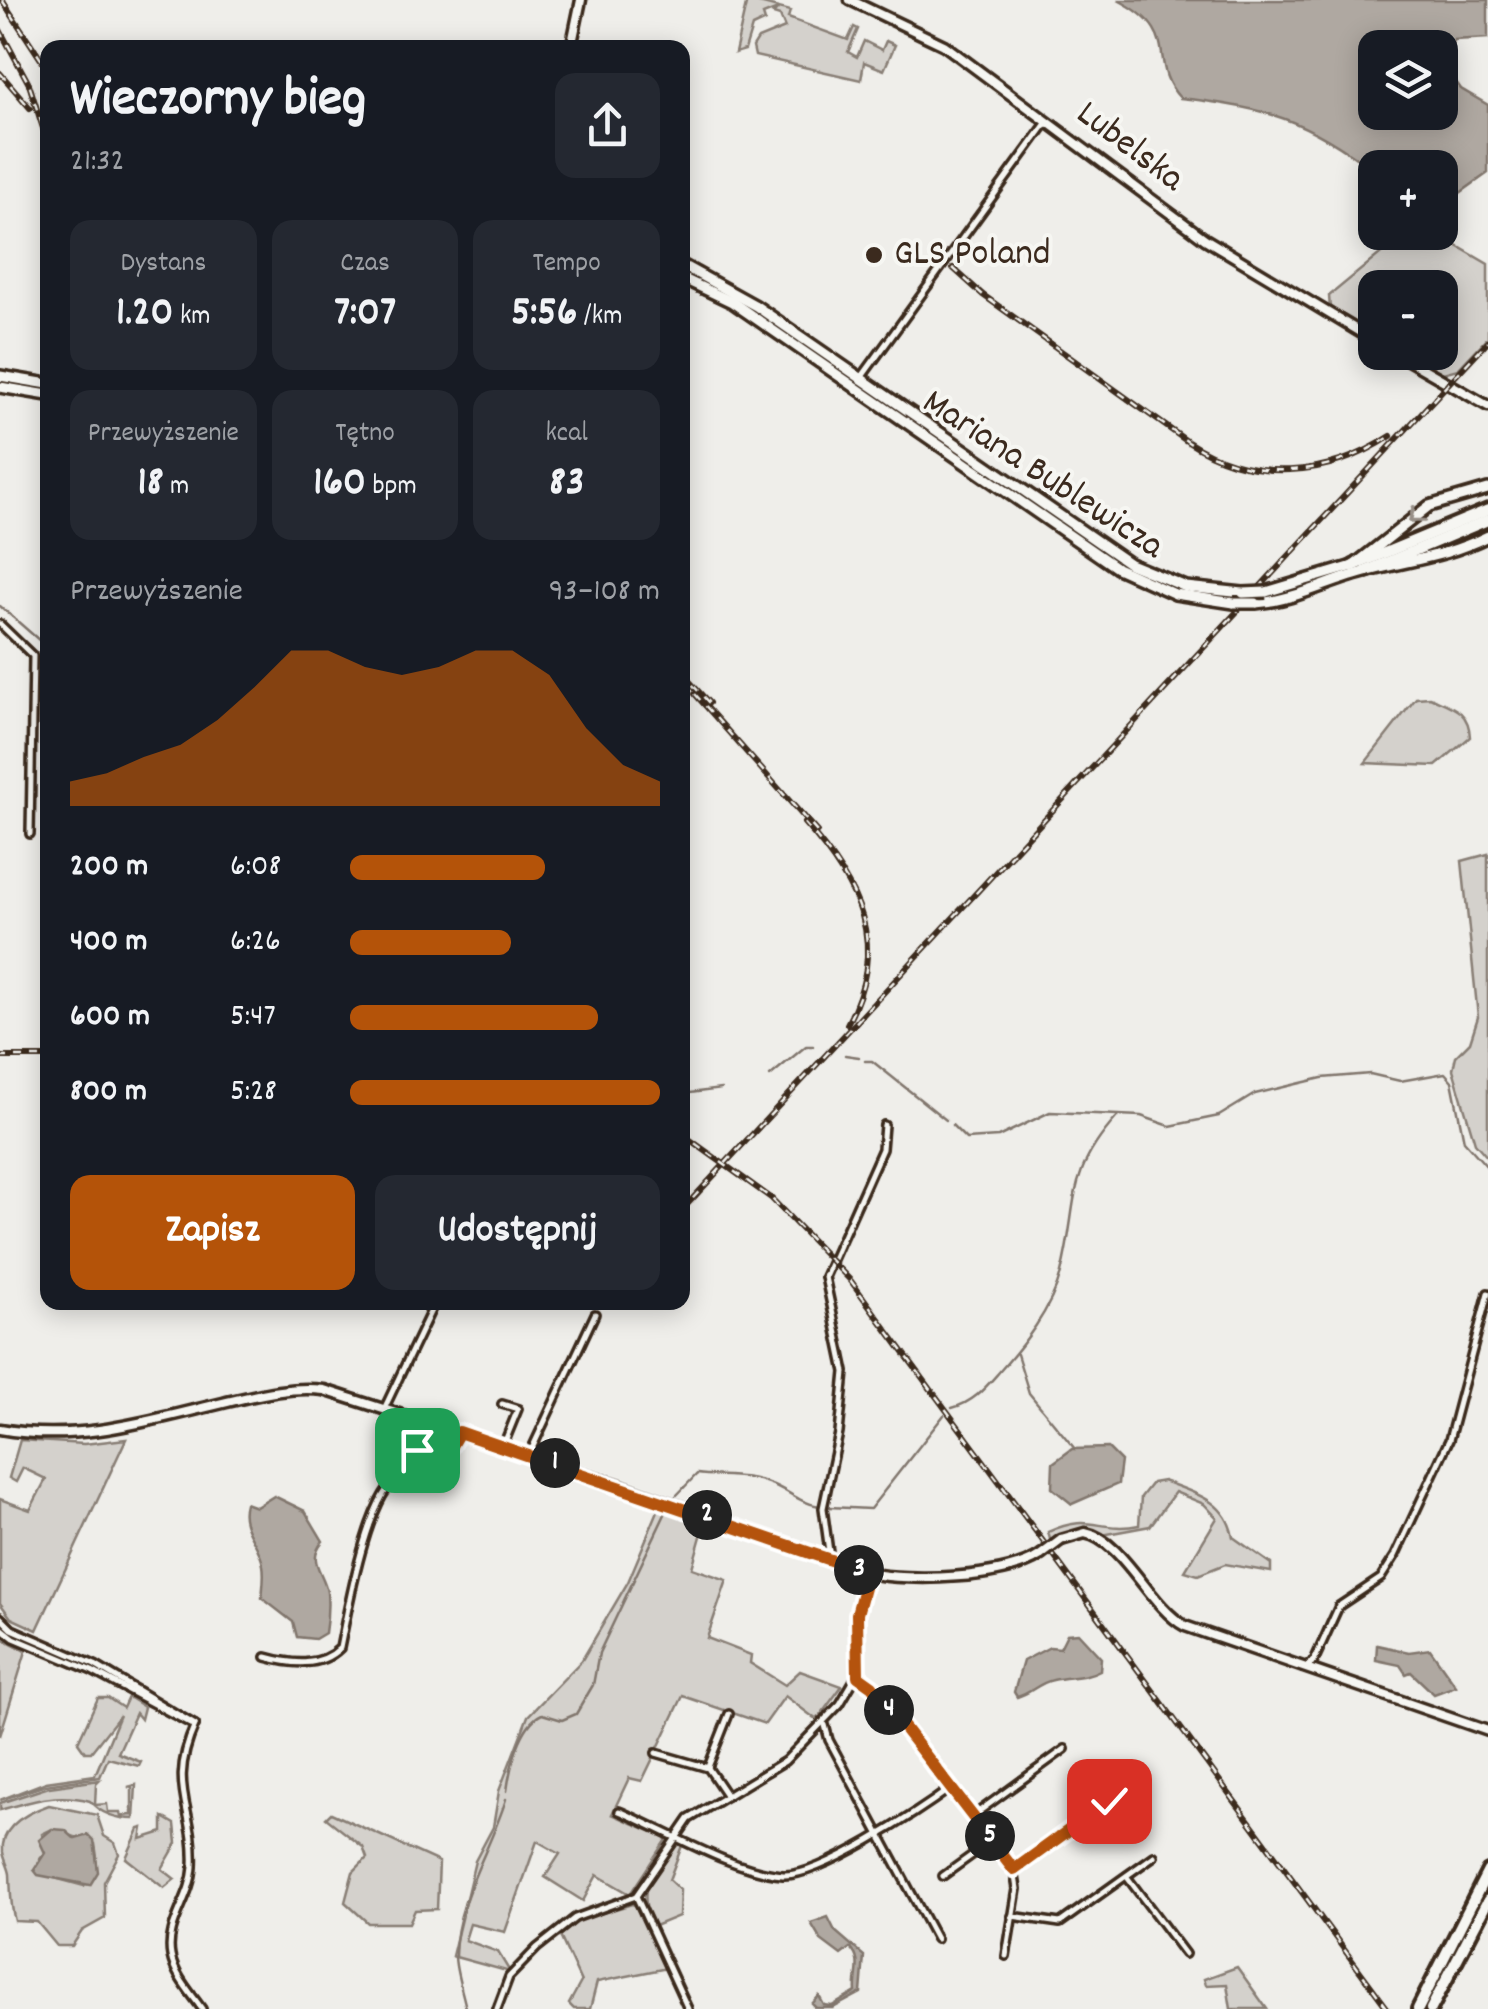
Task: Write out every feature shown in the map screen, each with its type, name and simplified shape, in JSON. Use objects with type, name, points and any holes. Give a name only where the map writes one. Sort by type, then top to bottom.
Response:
[{"type":"highway","name":"Mariana Bublewicza","points":[[1353,566],[1488,510]]},
{"type":"highway","name":"Mariana Bublewicza","points":[[1366,571],[1488,520]]},
{"type":"highway","points":[[1418,2009],[1488,1871]]},
{"type":"highway","points":[[1431,2009],[1488,1900]]},
{"type":"main road","points":[[690,269],[736,293],[857,382]]},
{"type":"main road","points":[[690,282],[732,302],[857,382]]},
{"type":"main road","points":[[1,382],[40,384]]},
{"type":"main road","points":[[1,382],[40,393]]},
{"type":"main road","name":"Mariana Bublewicza","points":[[857,382],[1130,564],[1186,587],[1266,592],[1353,566]]},
{"type":"main road","name":"Mariana Bublewicza","points":[[857,382],[1125,573],[1184,597],[1256,603],[1306,594],[1366,571]]},
{"type":"main road","points":[[1353,566],[1422,510],[1488,488]]},
{"type":"main road","points":[[1366,571],[1438,558],[1488,536]]},
{"type":"street","points":[[573,40],[581,0]]},
{"type":"street","name":"Lubelska","points":[[850,0],[944,44],[1217,247],[1358,331]]},
{"type":"street","points":[[857,382],[1047,122]]},
{"type":"street","points":[[1424,370],[1488,409]]},
{"type":"street","points":[[0,624],[33,656],[30,834]]},
{"type":"street","points":[[830,1559],[825,1497],[837,1448],[845,1372],[825,1277],[866,1190],[884,1141],[884,1125]]},
{"type":"street","points":[[1306,1667],[1314,1661],[1340,1606],[1381,1578],[1395,1556],[1450,1440],[1488,1293]]},
{"type":"street","points":[[385,1408],[432,1310]]},
{"type":"street","points":[[529,1455],[595,1314]]},
{"type":"street","points":[[0,1429],[47,1436],[90,1434],[298,1388],[344,1394],[868,1573],[902,1578],[1010,1568],[1041,1555],[1076,1533],[1093,1534],[1174,1620],[1488,1731]]},
{"type":"street","points":[[502,1404],[518,1409],[503,1446]]},
{"type":"street","points":[[402,1477],[418,1485],[427,1482],[459,1432]]},
{"type":"street","points":[[402,1477],[400,1462],[406,1453],[417,1450],[432,1459],[444,1458]]},
{"type":"street","points":[[432,1459],[434,1470]]},
{"type":"street","points":[[266,1657],[301,1664],[331,1657],[340,1648],[356,1566],[387,1488],[402,1477]]},
{"type":"street","points":[[497,2009],[509,1977],[537,1948],[575,1918],[636,1896],[689,1820],[785,1761],[825,1722],[858,1676],[857,1614],[868,1573]]},
{"type":"street","points":[[0,1618],[12,1629],[95,1665],[195,1725]]},
{"type":"street","points":[[0,1627],[14,1638],[92,1671],[195,1725]]},
{"type":"street","points":[[858,1676],[872,1686],[1014,1870],[1017,1889],[1006,1956]]},
{"type":"street","points":[[708,1768],[729,1714]]},
{"type":"street","points":[[825,1722],[825,1733],[936,1940]]},
{"type":"street","points":[[195,1725],[184,1749],[180,1782],[193,1867],[170,1943],[176,1970],[202,2009]]},
{"type":"street","points":[[974,1815],[1065,1749]]},
{"type":"street","points":[[656,1753],[708,1768],[727,1796]]},
{"type":"street","points":[[619,1811],[744,1864],[784,1875],[816,1867],[907,1820],[952,1787]]},
{"type":"street","points":[[1014,1870],[1109,1801]]},
{"type":"street","points":[[943,1876],[993,1840]]},
{"type":"street","points":[[1012,1916],[1060,1922],[1154,1856]]},
{"type":"street","points":[[1126,1876],[1185,1954]]},
{"type":"street","points":[[636,1896],[688,2009]]},
{"type":"shaded area","points":[[747,0],[790,11],[788,18],[848,40],[854,27],[858,29],[848,52],[857,57],[864,41],[882,50],[886,41],[895,45],[884,70],[864,62],[861,80],[755,56],[753,47],[758,39],[785,28],[780,16],[773,14],[778,9],[763,15],[765,21],[752,27],[745,50],[735,53]]},
{"type":"shaded area","points":[[1118,0],[1488,0],[1488,38],[1458,40],[1458,30],[1358,30],[1358,130],[1458,130],[1458,85],[1488,105],[1488,173],[1458,194],[1458,150],[1358,150],[1358,159],[1328,139],[1284,118],[1180,98],[1170,85],[1158,36],[1151,24]]},
{"type":"shaded area","points":[[1458,246],[1488,264],[1488,337],[1458,369],[1458,270],[1361,270],[1385,250],[1458,250]]},
{"type":"shaded area","points":[[1358,272],[1358,325],[1330,309],[1329,296]]},
{"type":"shaded area","points":[[1430,697],[1463,715],[1470,737],[1436,766],[1365,763],[1416,698]]},
{"type":"shaded area","points":[[1488,854],[1488,1158],[1475,1143],[1453,1069],[1456,1056],[1470,1042],[1478,1017],[1462,861]]},
{"type":"shaded area","points":[[126,1439],[37,1630],[11,1618],[0,1603],[0,1499],[30,1510],[46,1479],[23,1468],[16,1482],[9,1478],[20,1440],[84,1444]]},
{"type":"shaded area","points":[[1108,1448],[1121,1461],[1118,1484],[1072,1504],[1052,1488],[1053,1463],[1072,1449]]},
{"type":"shaded area","points":[[1163,1481],[1216,1506],[1224,1514],[1233,1537],[1271,1564],[1271,1572],[1225,1564],[1198,1575],[1185,1571],[1217,1518],[1204,1504],[1175,1492],[1150,1526],[1102,1535],[1078,1530],[1051,1543],[1048,1532],[1062,1526],[1139,1525],[1141,1497],[1152,1483]]},
{"type":"shaded area","points":[[274,1496],[305,1511],[323,1541],[316,1561],[327,1592],[327,1618],[325,1633],[315,1639],[297,1637],[293,1622],[262,1598],[263,1565],[244,1520],[245,1503],[256,1507]]},
{"type":"shaded area","points":[[660,1506],[705,1522],[692,1568],[727,1580],[707,1638],[751,1655],[750,1663],[785,1685],[800,1671],[842,1686],[817,1720],[785,1696],[765,1724],[683,1696],[642,1781],[629,1778],[612,1814],[667,1838],[630,1894],[597,1875],[583,1901],[545,1877],[560,1854],[537,1841],[505,1932],[470,1924],[465,1940],[498,1952],[510,1972],[452,1956],[475,1861],[493,1827],[499,1791],[528,1716],[582,1660],[628,1582]]},
{"type":"shaded area","points":[[1078,1633],[1101,1658],[1100,1670],[1048,1681],[1017,1697],[1014,1692],[1023,1661],[1050,1647],[1060,1648],[1067,1634]]},
{"type":"shaded area","points":[[0,1637],[26,1651],[0,1736]]},
{"type":"shaded area","points":[[1377,1645],[1409,1652],[1430,1649],[1456,1686],[1434,1694],[1400,1665],[1376,1660]]},
{"type":"shaded area","points":[[128,1697],[144,1707],[141,1719],[136,1713],[118,1753],[141,1762],[139,1766],[108,1758],[100,1777],[46,1785],[0,1800],[46,1782],[95,1775],[120,1715],[91,1752],[85,1752],[78,1742],[98,1698],[108,1698],[123,1708]]},
{"type":"shaded area","points":[[100,1780],[96,1784],[95,1805],[107,1804],[108,1812],[120,1812],[121,1816],[132,1815],[132,1788],[128,1787],[136,1785],[134,1819],[110,1815],[99,1809],[90,1801],[67,1797],[0,1810],[0,1803],[49,1787]]},
{"type":"shaded area","points":[[49,1805],[97,1815],[104,1836],[115,1843],[119,1854],[104,1882],[105,1918],[82,1931],[72,1946],[57,1946],[37,1922],[15,1921],[13,1915],[3,1843],[17,1821]],"holes":[[[52,1829],[95,1844],[97,1857],[84,1886],[47,1876],[40,1859],[45,1853],[42,1834]]]},
{"type":"shaded area","points":[[331,1813],[439,1862],[437,1909],[415,1910],[409,1923],[368,1923],[345,1902],[353,1872],[367,1858],[363,1847],[326,1818]]},
{"type":"shaded area","points":[[163,1817],[175,1824],[177,1843],[162,1869],[175,1879],[164,1888],[126,1858],[139,1829],[143,1828],[141,1839],[163,1832]]},
{"type":"shaded area","points":[[52,1829],[65,1830],[75,1839],[89,1835],[94,1840],[98,1872],[90,1885],[38,1875],[34,1870],[45,1853],[39,1840]]},
{"type":"shaded area","points":[[673,1841],[683,1843],[669,1880],[680,1890],[679,1916],[652,1927],[645,1900],[648,1881]]},
{"type":"shaded area","points":[[632,1904],[640,1907],[667,1968],[597,1982],[590,2009],[574,2009],[569,2004],[581,1982],[560,1936],[579,1920]]},
{"type":"shaded area","points":[[828,1917],[835,1931],[864,1956],[861,1993],[833,2008],[816,2008],[812,2004],[819,1996],[824,2005],[832,2006],[856,1992],[858,1963],[854,1953],[850,1948],[841,1955],[821,1940],[811,1923]]},
{"type":"shaded area","points":[[1237,1967],[1267,2009],[1231,2009],[1227,1984],[1206,1985],[1204,1979]]},
{"type":"waterway","points":[[0,606],[40,641]]},
{"type":"waterway","points":[[770,1076],[806,1046],[813,1046]]},
{"type":"waterway","points":[[845,1055],[859,1057]]},
{"type":"waterway","points":[[865,1061],[872,1061],[946,1120]]},
{"type":"waterway","points":[[952,1125],[966,1139],[998,1137],[1050,1112],[1141,1116],[1170,1126],[1219,1116],[1255,1094],[1322,1078],[1370,1074],[1400,1081],[1445,1073],[1452,1081],[1464,1141],[1488,1168]]},
{"type":"waterway","points":[[690,1093],[721,1089]]},
{"type":"waterway","points":[[952,1408],[984,1389],[1044,1313],[1061,1273],[1081,1174],[1088,1156],[1117,1117]]},
{"type":"waterway","points":[[1017,1354],[1029,1393],[1075,1449]]},
{"type":"waterway","points":[[829,1507],[870,1509],[944,1415]]},
{"type":"waterway","points":[[675,1497],[697,1474],[759,1480],[819,1506]]},
{"type":"waterway","points":[[507,1791],[522,1737],[534,1719],[542,1714],[562,1720],[576,1714],[593,1685],[599,1653],[667,1510]]},
{"type":"waterway","points":[[466,2009],[455,1962],[457,1934],[468,1894],[506,1799]]},
{"type":"railway","points":[[2,0],[40,58]]},
{"type":"railway","points":[[0,30],[29,84],[40,119]]},
{"type":"railway","points":[[0,73],[30,108]]},
{"type":"railway","points":[[953,268],[983,295],[1188,442],[1212,455],[1237,464],[1290,470],[1342,460],[1391,436]]},
{"type":"railway","points":[[690,1201],[1488,341]]},
{"type":"railway","points":[[690,682],[709,703]]},
{"type":"railway","points":[[695,694],[817,832]]},
{"type":"railway","points":[[804,823],[840,869],[862,917],[867,942],[866,968],[847,1024]]},
{"type":"railway","points":[[0,1057],[40,1057]]},
{"type":"railway","points":[[690,1140],[771,1198],[851,1281],[1388,2009]]},
{"type":"place","name":"GLS Poland","points":[[874,255]]},
{"type":"route","points":[[417,1450],[432,1459],[444,1458],[459,1432],[868,1573],[857,1614],[858,1676],[872,1686],[1014,1870],[1109,1801]]}]
